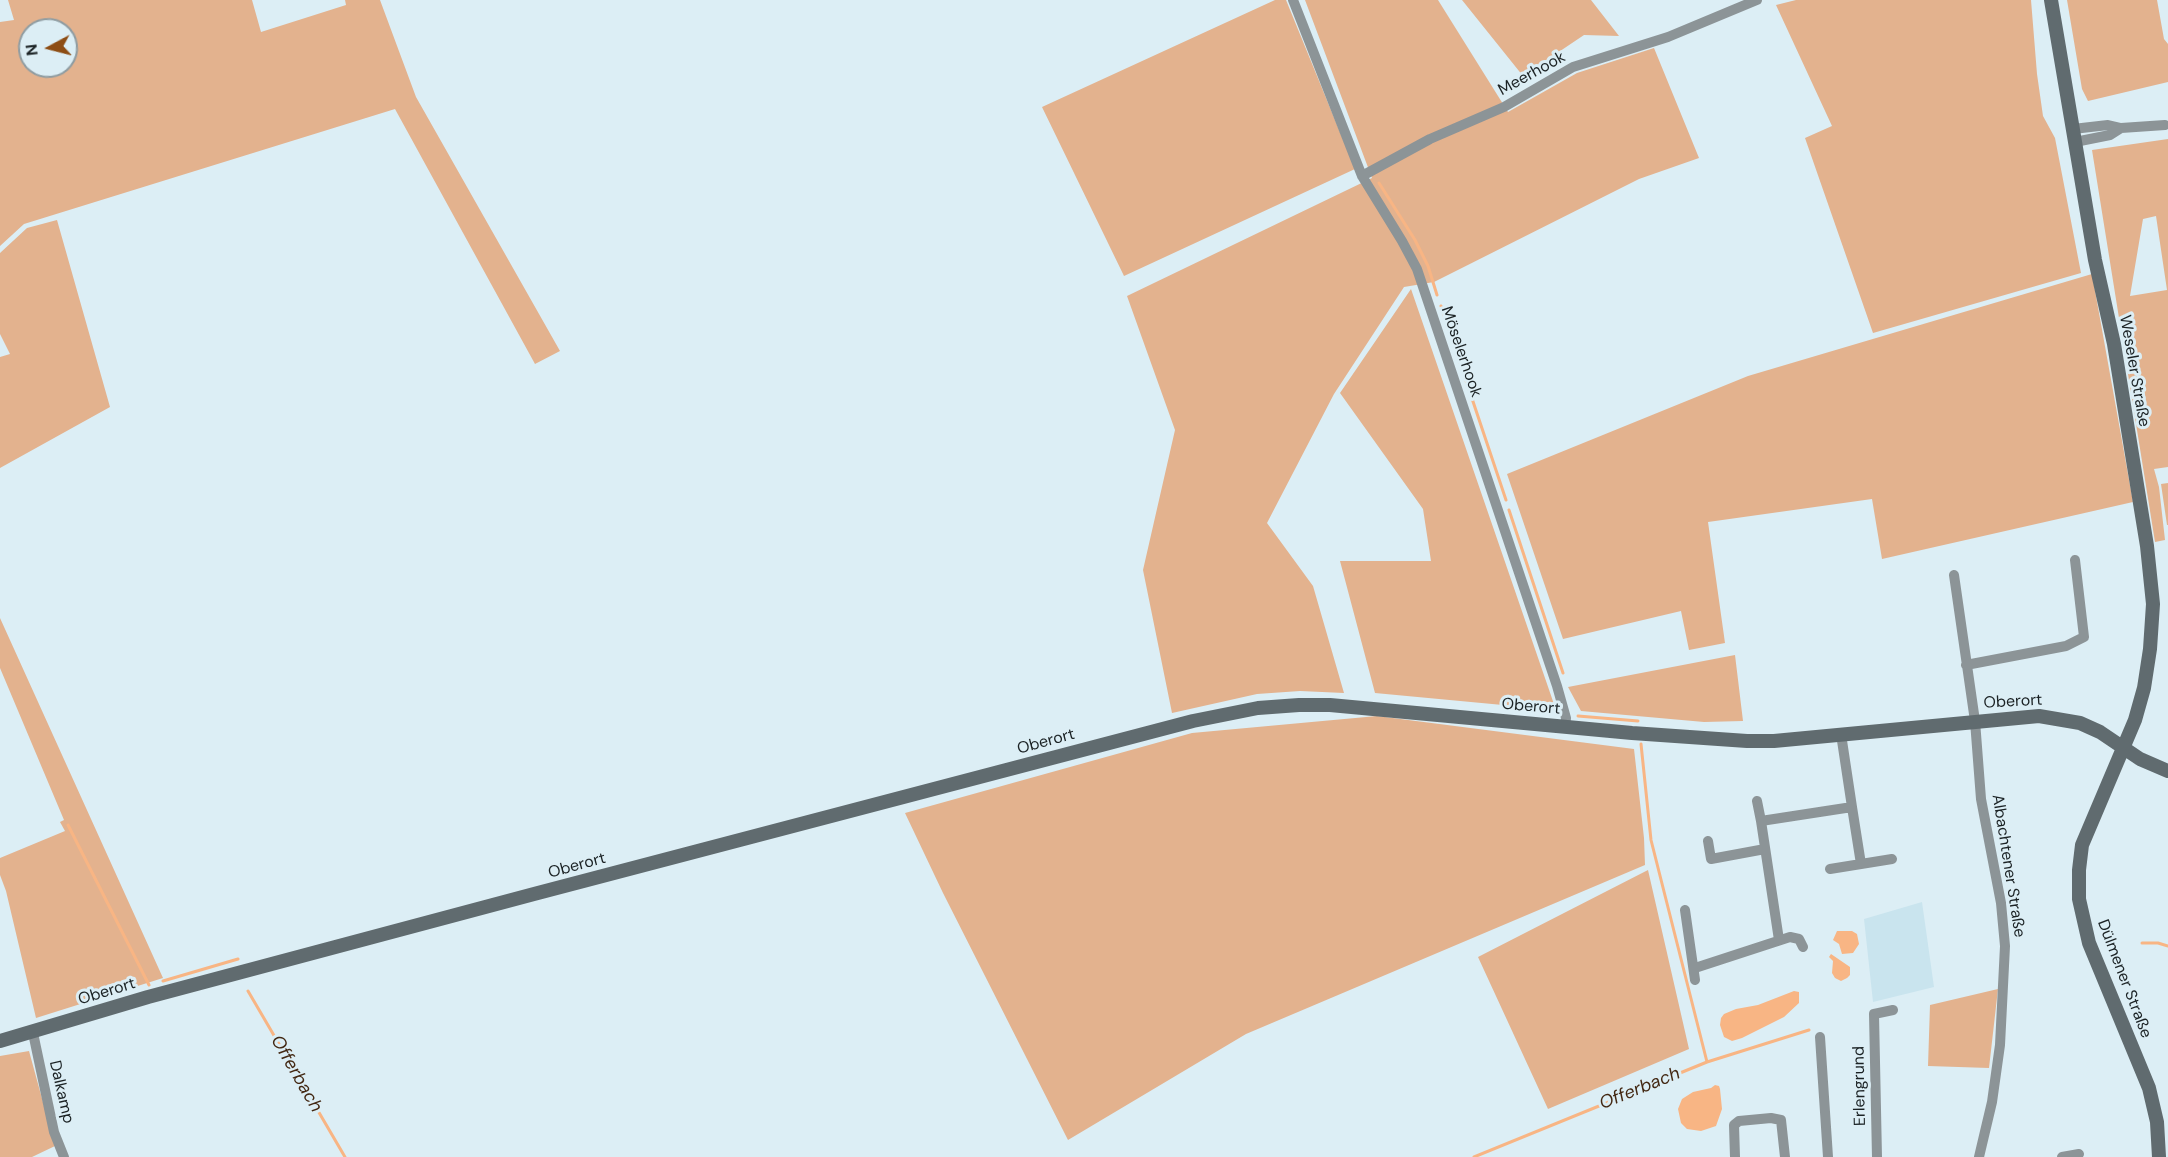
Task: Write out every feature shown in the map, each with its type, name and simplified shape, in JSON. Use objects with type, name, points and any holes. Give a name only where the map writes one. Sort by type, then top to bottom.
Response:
[{"type":"main road","name":"Weseler Straße","points":[[2051,0],[2095,260],[2114,344],[2147,546],[2153,604],[2144,688],[2135,720],[2123,747]]},
{"type":"main road","name":"Oberort","points":[[0,1041],[148,997],[1062,754],[1226,713],[1258,708],[1330,705],[1729,741],[1774,741],[1975,721],[2039,716],[2057,717],[2080,723],[2100,732],[2140,759],[2168,771]]},
{"type":"main road","name":"Dülmener Straße","points":[[2123,747],[2082,844],[2079,899],[2090,947],[2148,1088],[2157,1122],[2159,1157]]},
{"type":"street","name":"Möselerhook","points":[[1293,0],[1362,176],[1417,269],[1557,686],[1566,718],[1565,727]]},
{"type":"street","name":"Meerhook","points":[[1362,176],[1430,139],[1504,107],[1573,67],[1668,37],[1757,0]]},
{"type":"street","points":[[2074,135],[2110,135],[2121,128],[2165,125]]},
{"type":"street","points":[[1966,665],[2066,646],[2084,637],[2075,561]]},
{"type":"street","name":"Albachtener Straße","points":[[1954,575],[1975,721],[1981,799],[2001,903],[2005,946],[2001,1046],[1992,1102],[1979,1157]]},
{"type":"street","points":[[1841,734],[1861,864]]},
{"type":"street","points":[[1757,801],[1779,940]]},
{"type":"street","points":[[1761,821],[1852,807]]},
{"type":"street","points":[[1708,841],[1711,859],[1765,849]]},
{"type":"street","points":[[1830,869],[1892,859]]},
{"type":"street","points":[[1685,910],[1695,974],[1779,940],[1796,937],[1803,947]]},
{"type":"street","name":"Erlengrund","points":[[1877,1157],[1874,1014],[1893,1010]]},
{"type":"street","name":"Dalkamp","points":[[33,1033],[54,1132],[64,1157]]},
{"type":"street","name":"Erlengrund","points":[[1820,1037],[1828,1157]]},
{"type":"street","points":[[1735,1157],[1734,1125],[1739,1121],[1771,1118],[1781,1120],[1785,1157]]},
{"type":"street","points":[[2062,1157],[2079,1154]]},
{"type":"shaded area","points":[[8,0],[252,0],[261,32],[346,5],[345,0],[380,0],[416,97],[560,351],[535,364],[395,109],[24,224],[0,246],[0,22],[14,20]]},
{"type":"shaded area","points":[[1275,0],[1286,0],[1355,169],[1124,276],[1042,107]]},
{"type":"shaded area","points":[[1305,0],[1438,0],[1508,112],[1577,73],[1654,48],[1699,158],[1639,179],[1434,282],[1404,287],[1334,394],[1267,523],[1313,586],[1344,693],[1300,691],[1257,694],[1172,713],[1143,570],[1175,430],[1127,296],[1372,178]]},
{"type":"shaded area","points":[[1462,0],[1591,0],[1619,36],[1584,35],[1523,76]]},
{"type":"shaded area","points":[[1796,0],[2031,0],[2043,116],[2055,138],[2081,273],[1873,333],[1805,138],[1832,126],[1776,5]]},
{"type":"shaded area","points":[[2067,0],[2157,0],[2164,39],[2168,44],[2168,82],[2088,101],[2082,89]]},
{"type":"shaded area","points":[[2168,139],[2168,467],[2154,469],[2159,487],[2165,540],[2155,542],[2092,150]],"holes":[[[2156,216],[2167,290],[2130,296],[2143,219]]]},
{"type":"shaded area","points":[[57,220],[110,407],[0,468],[0,357],[10,354],[0,334],[0,253],[27,228]]},
{"type":"shaded area","points":[[2092,274],[2133,502],[1882,559],[1872,499],[1708,522],[1725,643],[1689,650],[1681,611],[1563,639],[1507,474],[1748,376]]},
{"type":"shaded area","points":[[1411,289],[1556,710],[1375,693],[1340,561],[1431,561],[1423,509],[1340,393]]},
{"type":"shaded area","points":[[2168,483],[2168,525],[2167,525],[2161,484]]},
{"type":"shaded area","points":[[0,618],[163,978],[36,1018],[6,891],[0,875],[0,858],[65,831],[60,822],[64,820],[0,668]]},
{"type":"shaded area","points":[[1735,655],[1743,721],[1704,722],[1581,711],[1568,687]]},
{"type":"shaded area","points":[[1377,716],[1634,749],[1645,865],[1246,1034],[1068,1140],[905,813],[1192,733]]},
{"type":"shaded area","points":[[1648,870],[1689,1049],[1548,1109],[1478,957]]},
{"type":"shaded area","points":[[1922,902],[1934,987],[1873,1002],[1864,919]]},
{"type":"shaded area","points":[[1837,931],[1852,931],[1857,934],[1859,944],[1853,953],[1842,954],[1839,944],[1833,940]]},
{"type":"shaded area","points":[[1831,954],[1850,967],[1850,975],[1847,978],[1841,981],[1835,978],[1832,973],[1833,961],[1829,957]]},
{"type":"shaded area","points":[[1998,989],[1989,1068],[1928,1066],[1930,1005]]},
{"type":"shaded area","points":[[1794,991],[1799,992],[1799,1003],[1784,1017],[1742,1038],[1732,1041],[1724,1037],[1720,1025],[1724,1014],[1758,1005]]},
{"type":"shaded area","points":[[29,1051],[55,1146],[32,1157],[0,1157],[0,1056]]},
{"type":"shaded area","points":[[1715,1085],[1720,1089],[1722,1109],[1716,1126],[1701,1131],[1687,1129],[1681,1123],[1678,1109],[1682,1099],[1693,1092]]},
{"type":"waterway","points":[[1379,183],[1415,240],[1428,266],[1437,295]]},
{"type":"waterway","points":[[1441,306],[1506,500]]},
{"type":"waterway","points":[[1509,510],[1563,673]]},
{"type":"waterway","points":[[1578,716],[1638,721]]},
{"type":"waterway","points":[[1641,744],[1651,840],[1707,1062]]},
{"type":"waterway","name":"Offerbach","points":[[68,825],[149,985]]},
{"type":"waterway","name":"Offerbach","points":[[2142,943],[2158,943],[2168,946]]},
{"type":"waterway","name":"Offerbach","points":[[163,981],[238,959]]},
{"type":"waterway","name":"Offerbach","points":[[248,991],[345,1157]]},
{"type":"waterway","name":"Offerbach","points":[[1474,1157],[1707,1062],[1809,1030]]}]
